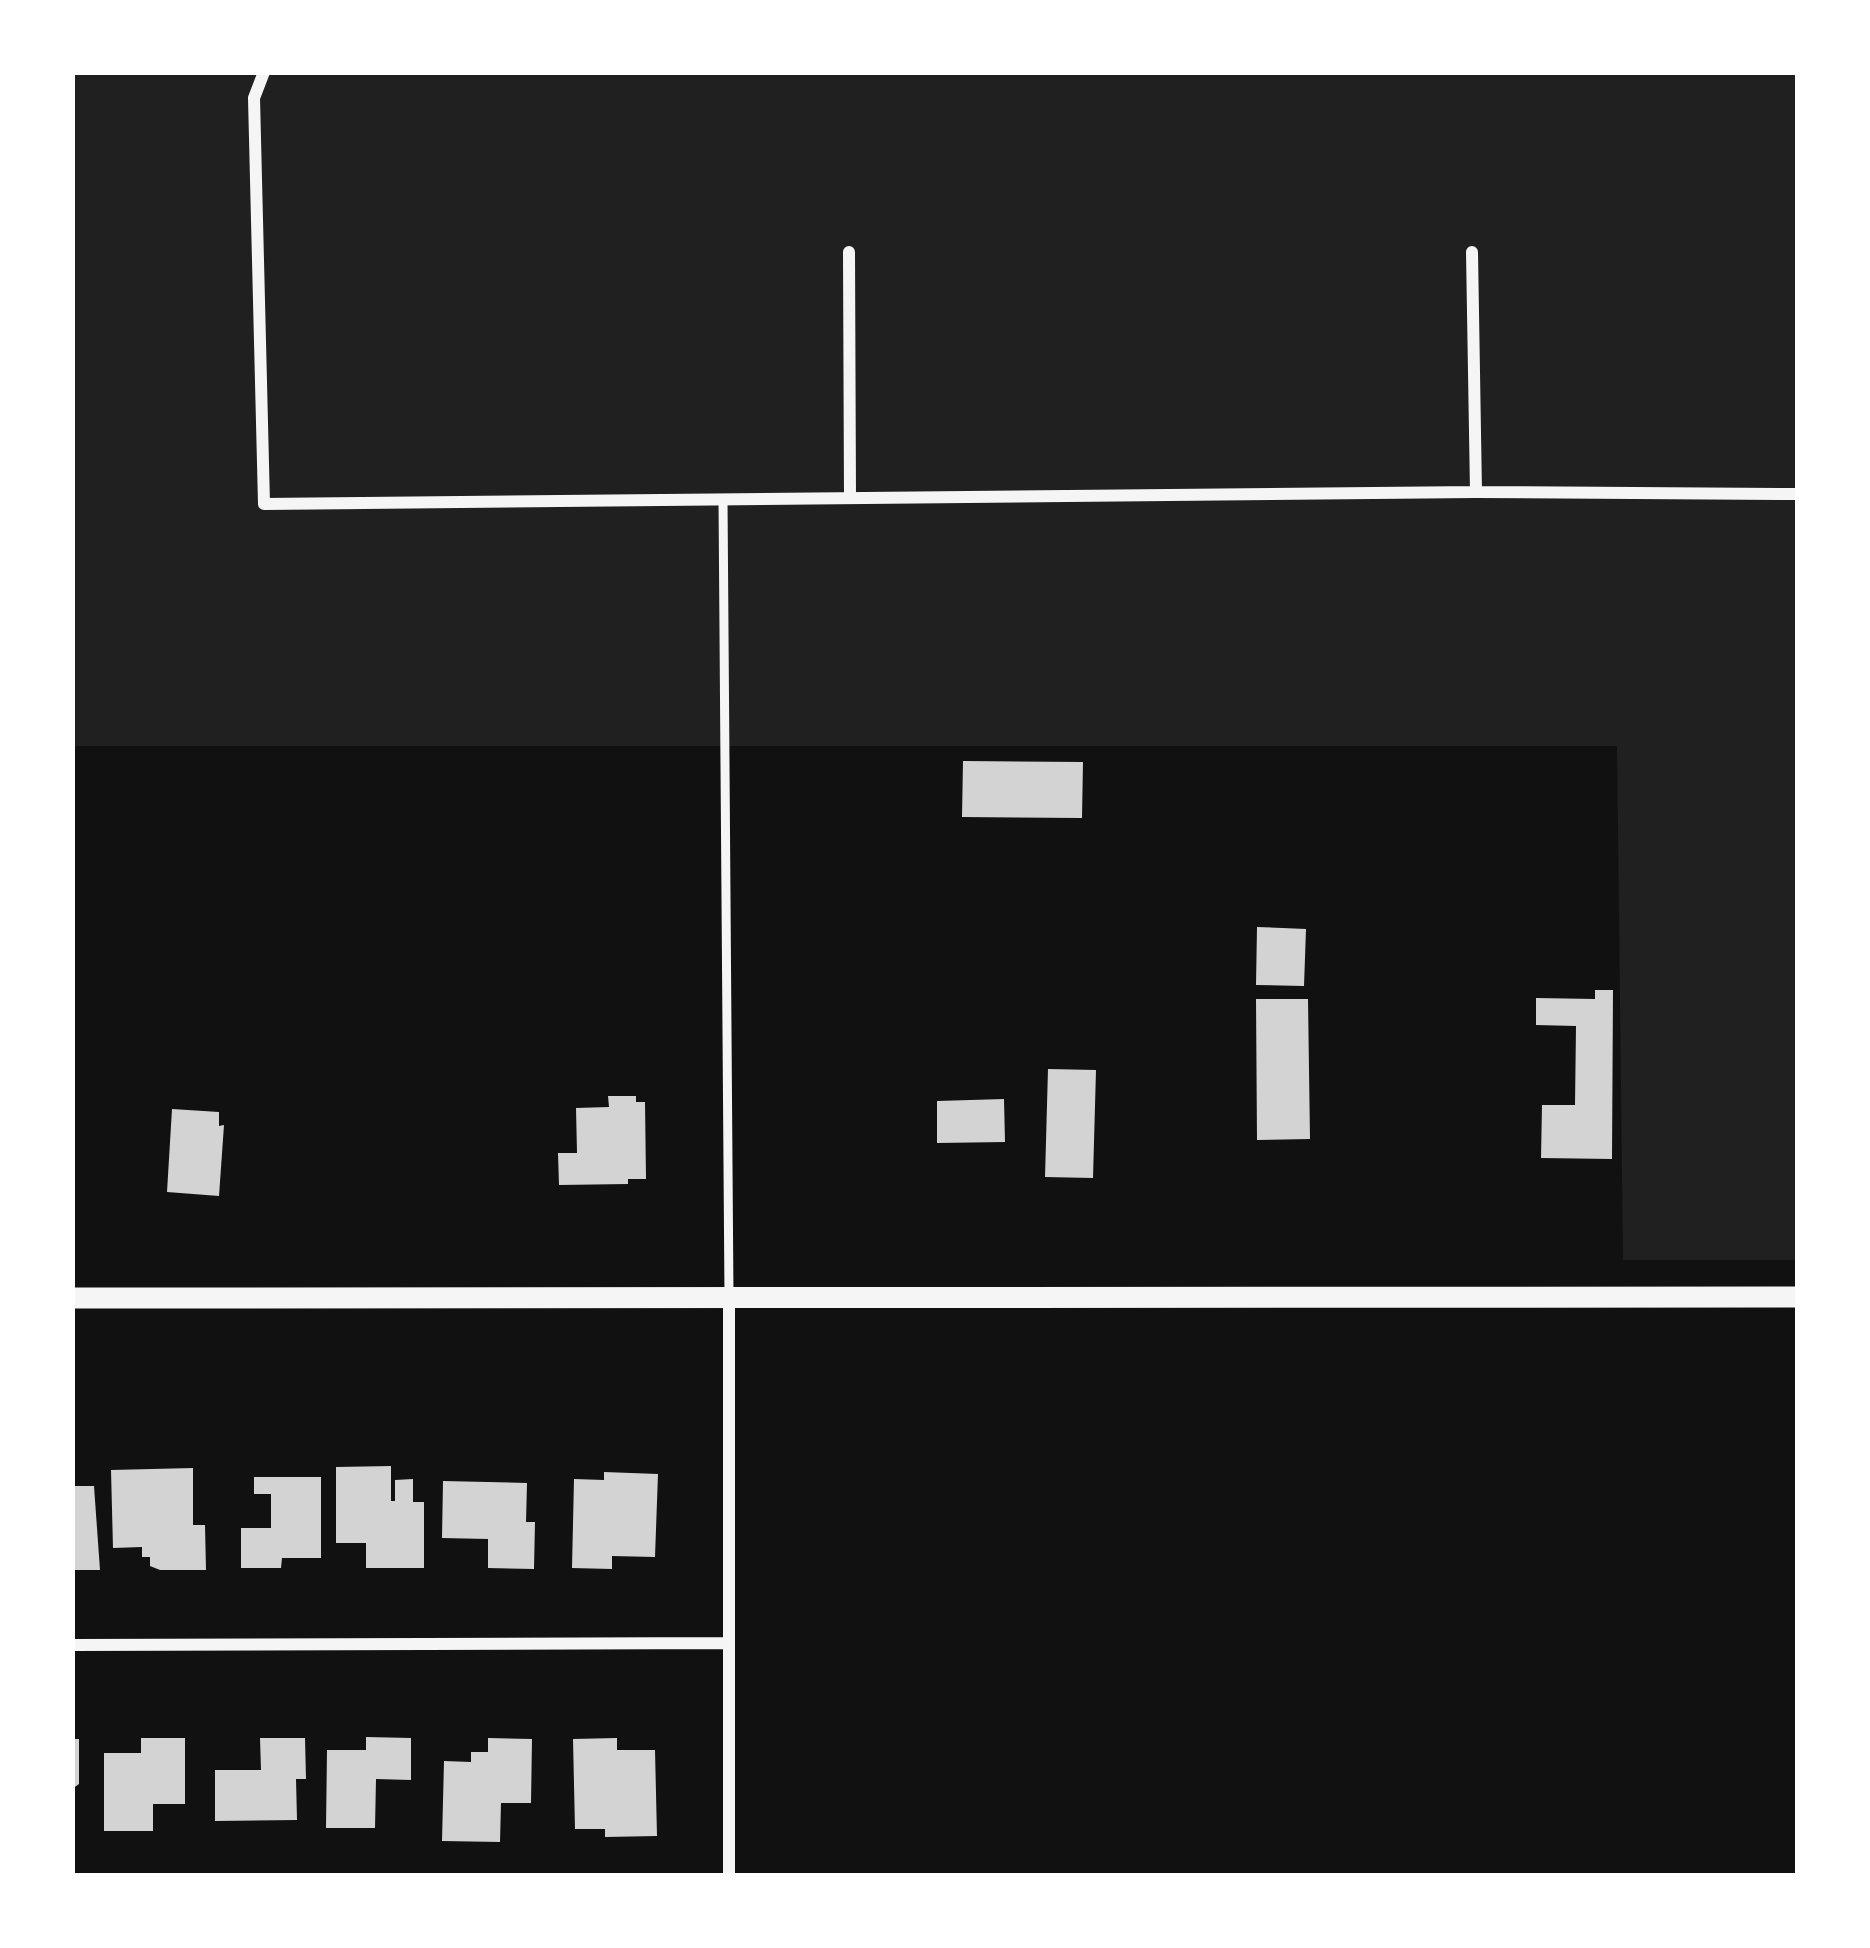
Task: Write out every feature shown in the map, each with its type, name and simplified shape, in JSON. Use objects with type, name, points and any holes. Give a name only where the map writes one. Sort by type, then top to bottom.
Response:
[{"type":"street","points":[[265,72],[254,98],[264,504],[1475,492],[1798,494]]},
{"type":"street","points":[[849,253],[850,498]]},
{"type":"street","points":[[1472,253],[1475,492]]},
{"type":"street","points":[[72,1298],[1798,1297]]},
{"type":"street","points":[[729,1298],[729,1876]]},
{"type":"street","points":[[72,1645],[728,1643]]},
{"type":"lane","points":[[723,499],[729,1298]]},
{"type":"shaded area","points":[[72,72],[1798,72],[1798,1260],[1623,1260],[1617,746],[72,746]]},
{"type":"building","points":[[963,761],[1083,762],[1082,818],[962,817]]},
{"type":"building","points":[[1257,927],[1306,929],[1304,986],[1256,985]]},
{"type":"building","points":[[1595,990],[1613,990],[1612,1159],[1541,1158],[1542,1105],[1575,1105],[1576,1026],[1536,1025],[1536,998],[1595,999]]},
{"type":"building","points":[[1256,999],[1308,999],[1310,1139],[1257,1140]]},
{"type":"building","points":[[1048,1069],[1096,1070],[1093,1178],[1045,1177]]},
{"type":"building","points":[[608,1096],[636,1096],[636,1102],[645,1102],[646,1179],[628,1179],[628,1184],[559,1185],[558,1153],[577,1153],[576,1108],[609,1107]]},
{"type":"building","points":[[1004,1099],[1005,1142],[937,1143],[937,1101]]},
{"type":"building","points":[[172,1109],[219,1112],[219,1126],[224,1125],[219,1196],[167,1192]]},
{"type":"building","points":[[391,1466],[391,1501],[395,1501],[395,1480],[413,1479],[413,1502],[424,1502],[424,1568],[366,1568],[366,1543],[336,1543],[336,1467]]},
{"type":"building","points":[[193,1468],[193,1525],[205,1525],[206,1570],[160,1570],[150,1566],[150,1557],[142,1557],[142,1547],[113,1548],[111,1470]]},
{"type":"building","points":[[604,1472],[658,1474],[655,1557],[612,1556],[612,1569],[572,1568],[574,1479],[604,1480]]},
{"type":"building","points":[[254,1477],[321,1477],[321,1558],[282,1558],[281,1568],[241,1568],[241,1528],[271,1528],[271,1494],[254,1494]]},
{"type":"building","points":[[443,1481],[527,1483],[526,1522],[535,1522],[534,1569],[488,1568],[488,1539],[442,1538]]},
{"type":"building","points":[[72,1486],[94,1486],[100,1570],[72,1570]]},
{"type":"building","points":[[366,1737],[411,1738],[411,1780],[376,1779],[375,1828],[326,1828],[327,1750],[366,1750]]},
{"type":"building","points":[[141,1738],[185,1738],[185,1804],[153,1804],[153,1831],[104,1831],[104,1753],[141,1753]]},
{"type":"building","points":[[260,1738],[305,1738],[306,1779],[296,1779],[297,1820],[215,1821],[215,1770],[261,1770]]},
{"type":"building","points":[[488,1738],[532,1739],[531,1803],[501,1803],[500,1842],[442,1841],[444,1761],[471,1762],[471,1752],[488,1752]]},
{"type":"building","points":[[617,1738],[617,1750],[655,1750],[657,1836],[605,1837],[605,1829],[575,1829],[573,1739]]},
{"type":"building","points":[[72,1739],[79,1739],[79,1784],[72,1789]]}]
